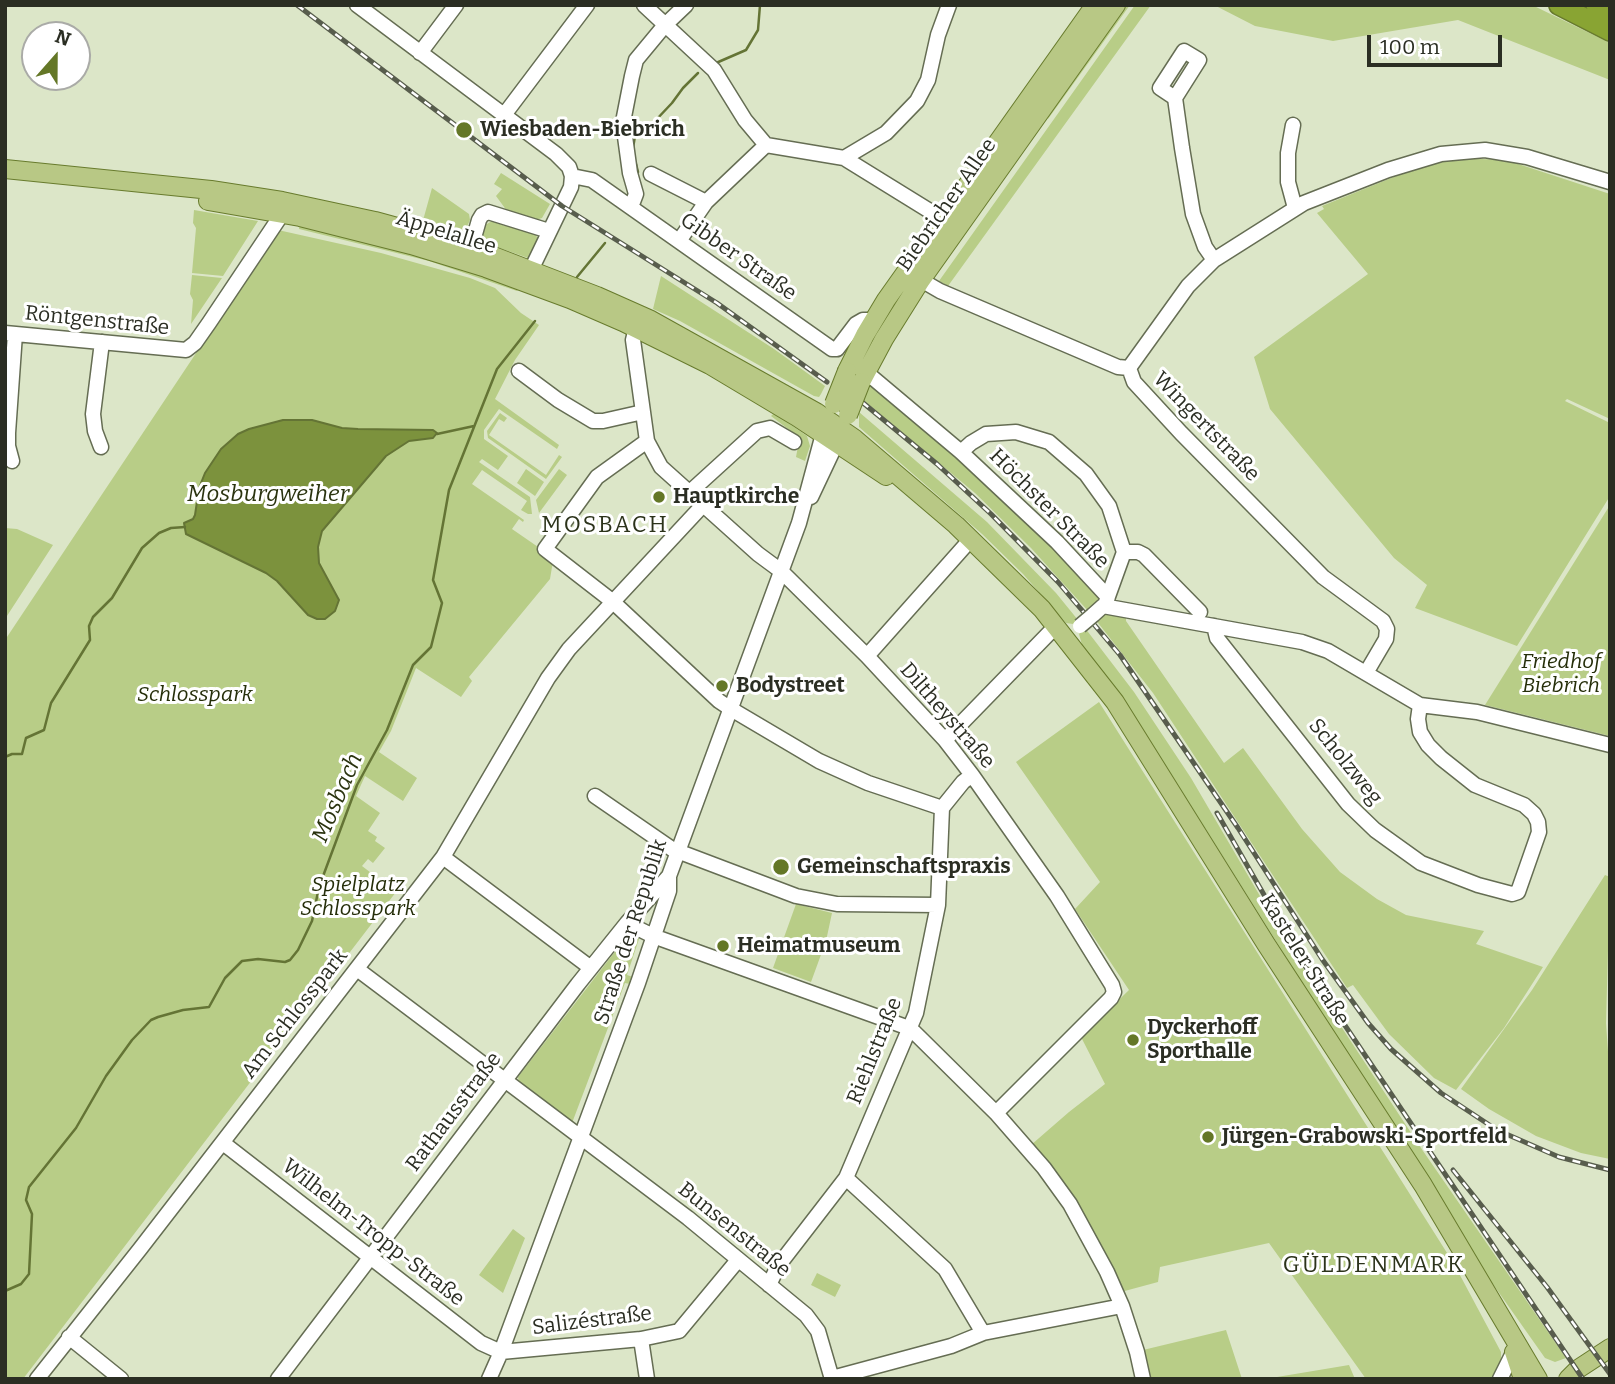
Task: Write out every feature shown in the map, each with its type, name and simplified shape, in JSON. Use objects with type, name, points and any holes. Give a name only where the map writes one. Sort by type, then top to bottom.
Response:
[{"type":"highway","points":[[1553,5],[1577,14]]},
{"type":"highway","points":[[1559,5],[1610,31]]},
{"type":"main road","name":"Biebricher Allee","points":[[835,424],[858,376],[884,339],[943,220],[1095,5]]},
{"type":"main road","name":"Biebricher Allee","points":[[858,376],[873,320],[914,275],[943,250],[1116,5]]},
{"type":"main road","name":"Äppelallee","points":[[5,169],[189,187],[269,198],[375,221],[471,255],[505,274],[705,348],[835,424]]},
{"type":"main road","name":"Äppelallee","points":[[5,181],[174,197],[282,214],[471,255],[531,270],[638,321]]},
{"type":"main road","name":"Kasteler Straße","points":[[835,424],[939,510],[1042,609],[1127,719],[1287,978],[1423,1185],[1538,1379]]},
{"type":"main road","name":"Kasteler Straße","points":[[1509,1328],[1523,1379]]},
{"type":"main road","points":[[1547,1379],[1573,1373],[1610,1348]]},
{"type":"street","name":"Gibber Straße","points":[[357,5],[562,159],[572,176],[592,180],[832,349],[837,349],[858,322],[873,320]]},
{"type":"street","points":[[420,53],[456,5]]},
{"type":"street","points":[[504,115],[587,5]]},
{"type":"street","points":[[644,5],[714,70],[744,120],[766,145],[844,158],[943,220],[947,233],[943,250]]},
{"type":"street","points":[[631,207],[636,194],[630,173],[623,122],[636,60],[686,5]]},
{"type":"street","points":[[844,158],[886,133],[918,101],[928,80],[938,35],[949,5]]},
{"type":"street","points":[[1100,28],[1106,5]]},
{"type":"street","points":[[1175,97],[1193,214],[1205,247],[1214,260]]},
{"type":"street","points":[[1293,125],[1288,153],[1288,182],[1295,208]]},
{"type":"street","points":[[679,242],[706,202],[766,145]]},
{"type":"street","points":[[1129,369],[1188,286],[1214,260],[1295,208],[1388,170],[1441,154],[1485,150],[1514,154],[1610,183]]},
{"type":"street","points":[[651,174],[706,202]]},
{"type":"street","points":[[505,274],[525,274],[531,270],[571,187],[572,176]]},
{"type":"street","points":[[471,255],[481,217],[488,212],[550,231]]},
{"type":"street","name":"Röntgenstraße","points":[[10,333],[186,350],[202,333],[282,214]]},
{"type":"street","name":"Wingertstraße","points":[[914,275],[940,291],[1118,367],[1129,369],[1134,382],[1172,423],[1323,578],[1383,621],[1387,629],[1386,639],[1366,673]]},
{"type":"street","points":[[638,321],[633,340],[647,441],[597,477],[544,550],[612,601],[719,701],[820,761],[868,783],[942,808],[972,775]]},
{"type":"street","points":[[10,333],[8,446],[12,461]]},
{"type":"street","points":[[101,447],[93,414],[102,342]]},
{"type":"street","points":[[519,371],[593,421],[643,412]]},
{"type":"street","name":"Höchster Straße","points":[[858,376],[873,378],[961,452],[1057,542],[1101,606]]},
{"type":"street","name":"Straße der Republik","points":[[489,1379],[621,1032],[668,891],[669,876],[835,424]]},
{"type":"street","points":[[690,492],[753,435],[766,428],[774,429],[794,442]]},
{"type":"street","name":"Höchster Straße","points":[[961,452],[977,439],[995,432],[1028,435],[1049,442],[1086,474],[1113,515],[1124,552],[1101,606]]},
{"type":"street","name":"Diltheystraße","points":[[647,441],[661,467],[758,555],[781,572],[867,656],[945,740],[1057,896],[1114,992],[996,1113]]},
{"type":"street","name":"Am Schlosspark","points":[[37,1379],[443,858],[548,678],[575,641],[704,504]]},
{"type":"street","points":[[867,656],[971,539]]},
{"type":"street","points":[[1124,552],[1138,552],[1143,555],[1200,612]]},
{"type":"street","points":[[945,740],[1058,629],[1080,626],[1101,606],[1302,642],[1328,651],[1420,705],[1477,712],[1610,744]]},
{"type":"street","name":"Scholzweg","points":[[1214,626],[1217,638],[1348,804],[1375,830],[1421,863],[1478,885],[1513,894],[1518,892],[1539,832],[1534,814],[1524,805],[1475,785],[1441,758],[1420,732],[1420,705]]},
{"type":"street","points":[[595,796],[678,852],[803,898],[837,904],[938,905]]},
{"type":"street","name":"Riehlstraße","points":[[769,1285],[778,1266],[846,1178],[916,1013],[938,905],[942,808]]},
{"type":"street","points":[[443,858],[591,968]]},
{"type":"street","name":"Rathausstraße","points":[[278,1379],[591,968],[669,876]]},
{"type":"street","points":[[627,923],[653,936],[909,1028],[996,1113],[1044,1168],[1070,1204],[1091,1239],[1122,1306],[1143,1379]]},
{"type":"street","name":"Bunsenstraße","points":[[357,969],[697,1225],[806,1315],[818,1331],[832,1378]]},
{"type":"street","name":"Wilhelm-Tropp-Straße","points":[[222,1143],[481,1343],[501,1352]]},
{"type":"street","points":[[846,1178],[945,1269],[983,1333]]},
{"type":"street","name":"Salizéstraße","points":[[501,1352],[641,1339],[679,1331],[738,1260]]},
{"type":"street","points":[[832,1378],[951,1346],[983,1333],[1122,1306]]},
{"type":"street","points":[[69,1337],[121,1379]]},
{"type":"street","points":[[641,1339],[647,1379]]},
{"type":"street","points":[[1500,1379],[1514,1351]]},
{"type":"green space","points":[[1125,5],[1130,5],[1048,119],[1049,113]]},
{"type":"green space","points":[[1135,5],[1151,5],[948,286],[939,281]]},
{"type":"green space","points":[[1214,5],[1532,5],[1610,43],[1610,80],[1458,20],[1333,41],[1255,26]]},
{"type":"green space","points":[[1458,158],[1506,160],[1610,194],[1610,419],[1567,399],[1565,401],[1610,423],[1610,496],[1517,646],[1415,608],[1427,585],[1394,558],[1270,409],[1254,357],[1368,274],[1317,213],[1324,209],[1322,206],[1411,170]]},
{"type":"green space","points":[[501,173],[550,204],[542,218],[536,220],[507,211],[496,196],[502,189],[494,184]]},
{"type":"green space","points":[[432,188],[469,214],[470,220],[464,233],[456,234],[422,224]]},
{"type":"green space","points":[[194,210],[258,221],[223,276],[192,273],[196,228],[193,223]]},
{"type":"green space","points":[[492,221],[535,232],[538,240],[528,258],[483,242],[481,233],[485,225]]},
{"type":"green space","points":[[300,223],[522,285],[517,291],[429,261],[299,229]]},
{"type":"green space","name":"Schlosspark","points":[[278,230],[381,253],[470,278],[495,288],[521,313],[539,325],[515,360],[495,399],[559,445],[557,449],[499,409],[484,430],[484,439],[508,456],[498,470],[482,459],[479,462],[530,497],[532,514],[521,510],[527,501],[482,470],[472,484],[524,520],[523,522],[519,519],[512,529],[553,561],[550,579],[469,677],[472,681],[461,697],[416,668],[391,731],[379,752],[417,778],[403,801],[365,776],[356,796],[380,813],[368,831],[377,837],[375,841],[385,848],[373,863],[368,859],[362,866],[396,892],[23,1379],[5,1379],[5,640]]},
{"type":"green space","points":[[192,275],[222,278],[191,324],[193,300],[190,294]]},
{"type":"green space","points":[[661,276],[774,349],[825,386],[819,397],[653,309]]},
{"type":"green space","points":[[871,385],[958,458],[1037,530],[1099,594],[1097,603],[1089,612],[1031,548],[975,493],[863,400]]},
{"type":"green space","points":[[859,412],[987,522],[1056,593],[1078,620],[1073,624],[1066,623],[1023,574],[982,534],[859,427]]},
{"type":"green space","points":[[500,413],[507,418],[504,422],[499,419],[489,435],[546,475],[559,455],[562,457],[546,479],[488,438],[487,431]]},
{"type":"green space","points":[[774,413],[807,436],[810,446],[805,461],[796,457],[799,441],[796,435],[771,416]]},
{"type":"green space","points":[[526,469],[544,482],[535,496],[517,483]]},
{"type":"green space","points":[[559,469],[567,475],[539,513],[536,500]]},
{"type":"green space","name":"Friedhof Biebrich","points":[[1610,505],[1610,736],[1485,705]]},
{"type":"green space","points":[[5,528],[17,529],[53,545],[5,619]]},
{"type":"green space","points":[[1103,606],[1126,610],[1126,621],[1224,763],[1243,748],[1302,829],[1340,872],[1377,899],[1406,915],[1484,931],[1476,944],[1543,967],[1504,1028],[1456,1090],[1434,1078],[1389,1034],[1353,985],[1347,988],[1153,693],[1095,619]]},
{"type":"green space","points":[[1085,628],[1134,692],[1191,778],[1298,961],[1423,1151],[1566,1358],[1555,1362],[1545,1358],[1478,1263],[1124,699],[1082,645],[1079,634]]},
{"type":"green space","points":[[1099,702],[1454,1264],[1501,1352],[1498,1372],[1490,1378],[1366,1379],[1269,1243],[1160,1267],[1158,1282],[1121,1292],[1031,1145],[1105,1084],[1081,1037],[1129,990],[1075,909],[1100,882],[1016,762]]},
{"type":"green space","points":[[1605,875],[1610,877],[1606,1023],[1610,1080],[1610,1159],[1581,1153],[1536,1136],[1461,1089],[1532,990]]},
{"type":"green space","points":[[796,904],[832,913],[826,941],[811,982],[773,968]]},
{"type":"green space","points":[[631,931],[641,933],[627,975],[633,977],[630,984],[625,983],[572,1123],[519,1084],[518,1077]]},
{"type":"green space","points":[[513,1229],[525,1238],[503,1293],[479,1275]]},
{"type":"green space","points":[[817,1273],[841,1285],[835,1297],[811,1285]]},
{"type":"green space","points":[[1226,1330],[1242,1379],[1148,1379],[1143,1350]]},
{"type":"green space","points":[[1349,1365],[1355,1379],[1265,1379]]},
{"type":"water","name":"Mosburgweiher","points":[[283,420],[312,420],[342,428],[433,430],[437,433],[433,438],[409,441],[386,456],[322,531],[318,547],[319,563],[339,600],[335,611],[325,619],[308,615],[277,581],[266,573],[186,534],[184,523],[195,515],[199,488],[205,473],[221,449],[238,434]]},
{"type":"waterway","name":"Mosbach","points":[[716,63],[746,50],[758,30],[760,5]]},
{"type":"waterway","name":"Mosbach","points":[[633,148],[635,136],[655,121],[698,73]]},
{"type":"waterway","name":"Mosbach","points":[[636,164],[638,172]]},
{"type":"waterway","name":"Mosbach","points":[[577,277],[605,243]]},
{"type":"waterway","name":"Mosbach","points":[[5,1291],[21,1284],[29,1274],[32,1214],[26,1200],[29,1187],[76,1128],[106,1076],[132,1040],[151,1020],[183,1010],[209,1007],[225,978],[242,961],[258,959],[285,962],[298,950],[312,921],[319,887],[357,785],[387,730],[413,665],[431,647],[442,603],[433,580],[449,490],[497,369],[535,321]]},
{"type":"waterway","points":[[437,434],[474,426]]},
{"type":"waterway","points":[[5,757],[22,754],[26,738],[44,730],[51,703],[90,640],[89,626],[93,617],[112,598],[142,548],[159,533],[171,528],[185,527]]},
{"type":"railway","points":[[297,5],[562,206],[717,303],[827,382]]},
{"type":"railway","points":[[862,402],[937,464],[991,514],[1058,582],[1120,655],[1238,828],[1322,959],[1368,1023],[1391,1049],[1441,1093],[1497,1130],[1559,1157],[1610,1170]]},
{"type":"railway","points":[[1217,813],[1305,966],[1583,1379]]},
{"type":"railway","points":[[1453,1170],[1547,1287],[1610,1374]]},
{"type":"place","name":"Wiesbaden-Biebrich","points":[[464,130]]},
{"type":"place","name":"Hauptkirche","points":[[659,497]]},
{"type":"place","name":"Bodystreet","points":[[722,686]]},
{"type":"place","name":"Gemeinschaftspraxis","points":[[781,867]]},
{"type":"place","name":"Heimatmuseum","points":[[723,946]]},
{"type":"place","name":"Dyckerhoff Sporthalle","points":[[1133,1040]]},
{"type":"place","name":"Jürgen-Grabowski-Sportfeld","points":[[1208,1137]]},
{"type":"district","name":"MOSBACH","points":[[605,526]]},
{"type":"district","name":"GÜLDENMARK","points":[[1374,1266]]},
{"type":"park label","name":"Spielplatz Schlosspark","points":[[358,897]]}]
